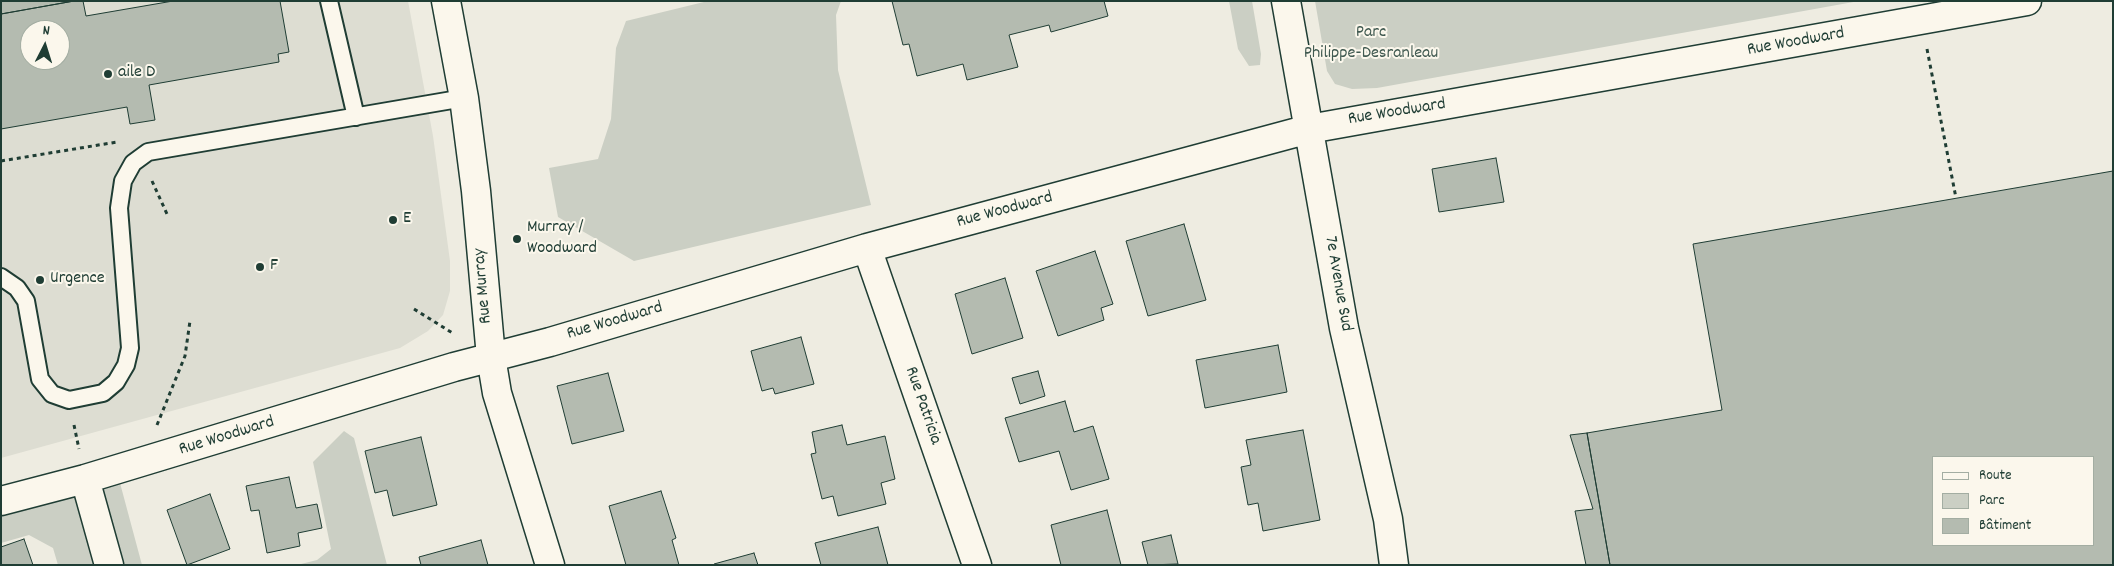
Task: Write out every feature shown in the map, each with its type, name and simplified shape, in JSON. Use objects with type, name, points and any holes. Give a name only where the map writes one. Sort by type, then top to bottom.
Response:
[{"type":"street","name":"Rue Murray","points":[[446,1],[464,98],[476,190],[491,357],[497,393],[550,565]]},
{"type":"street","name":"7e Avenue Sud","points":[[1286,1],[1344,328],[1388,518],[1394,565]]},
{"type":"street","name":"Rue Woodward","points":[[1,501],[141,463],[491,357],[867,248],[1309,128],[2027,1]]},
{"type":"street","name":"Rue Patricia","points":[[867,248],[978,565]]},
{"type":"street","points":[[85,479],[110,565]]},
{"type":"lane","points":[[329,1],[356,117]]},
{"type":"lane","points":[[1,277],[17,288],[26,301],[40,379],[52,394],[69,400],[104,393],[116,382],[126,365],[130,348],[119,208],[123,181],[133,163],[148,152],[464,98]]},
{"type":"path","points":[[1921,20],[1956,198]]},
{"type":"path","points":[[1,161],[127,140],[140,159],[167,214]]},
{"type":"path","points":[[141,463],[185,356],[190,321]]},
{"type":"path","points":[[69,400],[85,479]]},
{"type":"shaded area","points":[[1,1],[408,1],[433,136],[450,261],[450,291],[443,315],[428,331],[400,348],[1,458]]},
{"type":"green space","points":[[708,1],[841,1],[836,15],[838,70],[871,205],[634,261],[558,217],[549,168],[598,159],[611,119],[616,48],[626,21]]},
{"type":"green space","points":[[1229,1],[1252,1],[1261,54],[1260,65],[1249,66],[1238,49]]},
{"type":"green space","name":"Parc Philippe-Desranleau","points":[[1315,1],[1859,1],[1377,88],[1352,89],[1335,84],[1327,71]]},
{"type":"green space","points":[[344,431],[354,438],[387,565],[297,565],[317,560],[331,549],[313,462]]},
{"type":"green space","points":[[120,483],[142,565],[58,565],[53,548],[29,535],[1,543],[1,517]]},
{"type":"building","points":[[1,1],[74,1],[1,14]]},
{"type":"building","name":"aile D","points":[[74,1],[83,1],[86,16],[173,1],[280,1],[289,52],[278,54],[279,62],[149,85],[155,120],[130,124],[127,107],[1,129],[1,14]]},
{"type":"building","points":[[892,1],[1104,1],[1108,16],[1051,32],[1049,25],[1009,35],[1018,67],[967,80],[963,64],[917,76],[909,44],[903,45]]},
{"type":"building","points":[[1496,158],[1504,202],[1439,212],[1432,169]]},
{"type":"building","points":[[2113,171],[2113,565],[1610,565],[1587,433],[1722,410],[1693,244]]},
{"type":"building","points":[[1184,224],[1206,300],[1148,316],[1126,241]]},
{"type":"building","points":[[1095,251],[1113,304],[1101,308],[1104,320],[1058,336],[1036,271]]},
{"type":"building","points":[[1005,278],[1023,338],[972,354],[955,294]]},
{"type":"building","points":[[801,337],[814,384],[775,394],[773,388],[762,391],[751,351]]},
{"type":"building","points":[[1278,345],[1287,392],[1205,408],[1196,360]]},
{"type":"building","points":[[1038,371],[1045,396],[1020,404],[1012,378]]},
{"type":"building","points":[[608,373],[624,431],[572,444],[557,386]]},
{"type":"building","points":[[1065,401],[1074,432],[1093,426],[1109,479],[1071,490],[1059,451],[1019,462],[1005,418]]},
{"type":"building","points":[[842,425],[847,445],[885,436],[895,479],[881,483],[886,504],[838,516],[833,496],[822,499],[811,454],[816,453],[812,432]]},
{"type":"building","points":[[1303,430],[1320,520],[1263,531],[1258,503],[1248,505],[1241,467],[1251,465],[1246,440]]},
{"type":"building","points":[[1587,433],[1610,565],[1586,565],[1575,511],[1593,509],[1570,435]]},
{"type":"building","points":[[421,437],[437,505],[393,516],[387,490],[375,493],[365,451]]},
{"type":"building","points":[[289,477],[296,508],[317,504],[322,528],[298,533],[300,546],[267,553],[259,510],[251,511],[246,486]]},
{"type":"building","points":[[661,491],[676,538],[672,540],[679,565],[626,565],[609,506]]},
{"type":"building","points":[[210,494],[230,549],[187,565],[167,510]]},
{"type":"building","points":[[1107,510],[1121,565],[1061,565],[1051,525]]},
{"type":"building","points":[[878,527],[888,565],[821,565],[815,543]]},
{"type":"building","points":[[1171,535],[1178,564],[1148,565],[1142,542]]},
{"type":"building","points":[[24,539],[33,565],[1,565],[1,547]]},
{"type":"building","points":[[481,540],[488,565],[421,565],[419,557]]},
{"type":"building","points":[[754,553],[758,565],[714,565],[714,564]]},
{"type":"place","name":"aile D","points":[[108,74]]},
{"type":"place","name":"E","points":[[393,220]]},
{"type":"place","name":"Murray / Woodward","points":[[517,239]]},
{"type":"place","name":"F","points":[[260,267]]},
{"type":"place","name":"Urgence","points":[[40,280]]}]
